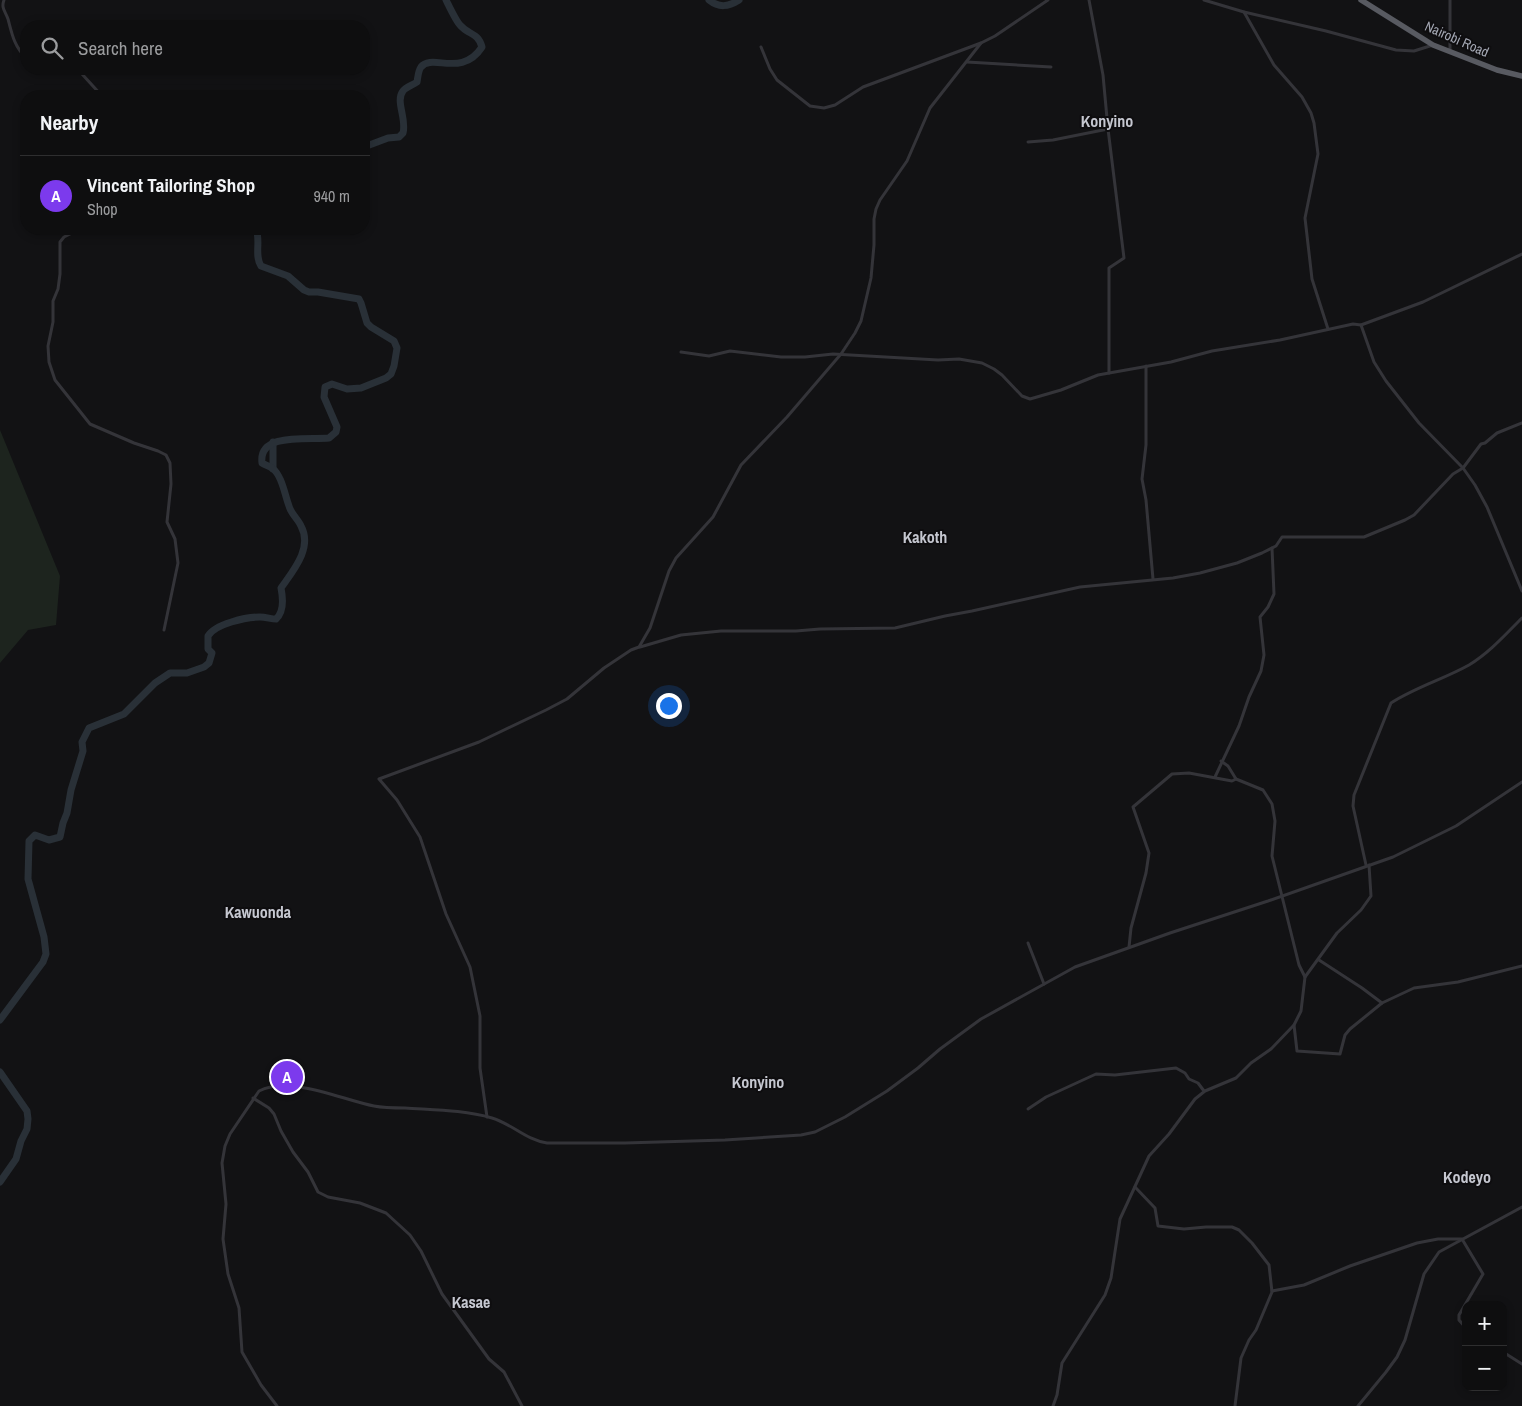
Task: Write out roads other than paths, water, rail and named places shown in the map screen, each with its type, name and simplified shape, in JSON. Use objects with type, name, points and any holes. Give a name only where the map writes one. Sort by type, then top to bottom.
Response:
[{"type":"highway","name":"Nairobi Road","points":[[1361,0],[1433,45],[1497,70],[1522,76]]},
{"type":"street","points":[[4,0],[3,8],[13,41],[20,50]]},
{"type":"street","points":[[762,47],[770,69],[777,80],[810,106],[824,108],[835,105],[863,87],[981,43],[995,36],[1048,0]]},
{"type":"street","points":[[1089,0],[1103,75],[1124,258],[1109,268],[1109,374]]},
{"type":"street","points":[[1204,0],[1244,12],[1396,50],[1414,51],[1433,45]]},
{"type":"street","points":[[1450,0],[1450,52]]},
{"type":"street","points":[[1244,12],[1274,65],[1302,97],[1314,123],[1318,154],[1305,218],[1312,278],[1328,329]]},
{"type":"street","points":[[639,647],[650,628],[669,571],[676,558],[713,517],[741,465],[787,417],[841,354],[861,322],[873,266],[874,219],[880,200],[907,161],[930,108],[981,43]]},
{"type":"street","points":[[966,62],[1051,67]]},
{"type":"street","points":[[83,75],[97,90]]},
{"type":"street","points":[[1028,142],[1053,140],[1108,129]]},
{"type":"street","points":[[68,235],[60,242],[60,274],[58,289],[53,302],[53,322],[48,342],[49,362],[55,380],[74,402],[86,421],[134,443],[158,451],[166,455],[169,460],[171,484],[167,522],[175,539],[178,563],[164,630]]},
{"type":"street","points":[[681,352],[709,356],[730,351],[780,357],[841,354],[938,360],[959,359],[982,363],[1002,375],[1022,396],[1030,399],[1062,390],[1089,378],[1171,362],[1227,348],[1264,343],[1353,324],[1361,325],[1423,302],[1522,254]]},
{"type":"street","points":[[1361,325],[1374,362],[1386,381],[1419,422],[1463,468],[1475,485],[1487,507],[1522,591]]},
{"type":"street","points":[[1146,366],[1146,445],[1142,479],[1146,500],[1153,579]]},
{"type":"street","points":[[487,1117],[480,1068],[480,1016],[470,968],[446,914],[420,837],[397,800],[379,779],[479,742],[573,695],[604,668],[631,650],[681,634],[721,630],[796,631],[895,628],[1080,587],[1200,573],[1237,563],[1272,548],[1278,544],[1280,539],[1286,537],[1364,537],[1371,535],[1414,516],[1442,484],[1463,468],[1481,444],[1498,433],[1522,423]]},
{"type":"street","points":[[1215,777],[1239,726],[1249,696],[1262,671],[1264,655],[1260,617],[1268,607],[1274,594],[1272,548]]},
{"type":"street","points":[[1053,1406],[1057,1395],[1062,1363],[1105,1294],[1111,1278],[1120,1219],[1149,1156],[1169,1134],[1195,1099],[1205,1091],[1236,1078],[1271,1049],[1294,1026],[1301,1011],[1305,977],[1338,933],[1361,910],[1371,896],[1368,865],[1353,806],[1354,795],[1391,702],[1468,665],[1496,644],[1522,618]]},
{"type":"street","points":[[1221,761],[1228,766],[1236,779],[1263,790],[1272,804],[1275,821],[1272,856],[1299,965],[1305,977]]},
{"type":"street","points":[[1129,947],[1131,928],[1146,873],[1149,853],[1133,807],[1172,774],[1189,773],[1232,781],[1236,779]]},
{"type":"street","points":[[278,1406],[261,1385],[242,1352],[239,1308],[228,1274],[223,1239],[226,1192],[222,1171],[223,1155],[230,1134],[253,1098],[264,1088],[275,1086],[294,1087],[318,1090],[375,1106],[462,1112],[502,1122],[535,1141],[547,1143],[625,1143],[772,1138],[810,1133],[838,1121],[887,1091],[967,1028],[1075,968],[1129,947],[1281,896],[1415,848],[1456,826],[1522,782]]},
{"type":"street","points":[[1028,943],[1044,984]]},
{"type":"street","points":[[1318,960],[1382,1003]]},
{"type":"street","points":[[1294,1026],[1297,1051],[1340,1054],[1350,1029],[1382,1003],[1414,988],[1458,982],[1522,966]]},
{"type":"street","points":[[1028,1109],[1046,1096],[1096,1074],[1115,1075],[1176,1068],[1198,1083],[1205,1091]]},
{"type":"street","points":[[253,1098],[274,1114],[293,1152],[308,1172],[318,1192],[328,1197],[360,1203],[386,1213],[410,1235],[421,1251],[442,1294],[489,1359],[504,1372],[522,1406]]},
{"type":"street","points":[[1135,1188],[1155,1208],[1158,1226],[1184,1229],[1206,1226],[1232,1227],[1239,1230],[1252,1242],[1269,1265],[1272,1292],[1256,1330],[1241,1358],[1235,1406]]},
{"type":"street","points":[[1358,1406],[1386,1372],[1405,1340],[1424,1274],[1439,1252],[1522,1207]]},
{"type":"street","points":[[1272,1292],[1304,1285],[1350,1266],[1417,1243],[1438,1239],[1462,1239]]},
{"type":"street","points":[[1462,1239],[1483,1274],[1468,1301]]},
{"type":"street","points":[[1462,1311],[1459,1320],[1462,1323]]},
{"type":"street","points":[[1507,1355],[1522,1364]]},
{"type":"waterway","points":[[370,145],[388,138],[399,137],[403,133],[404,122],[400,100],[401,95],[404,90],[417,82],[421,67],[426,63],[432,62],[457,63],[466,61],[474,56],[482,47],[478,39],[458,23],[446,0]]},
{"type":"waterway","points":[[709,0],[724,6],[739,0]]},
{"type":"waterway","points":[[0,1020],[43,962],[46,954],[44,937],[28,879],[29,841],[35,835],[49,840],[60,837],[71,790],[83,751],[82,742],[89,728],[124,714],[155,683],[170,673],[187,673],[204,667],[209,663],[212,653],[208,649],[208,636],[217,628],[247,618],[276,619],[279,616],[282,605],[281,588],[300,559],[305,543],[300,523],[290,509],[278,475],[272,468],[262,463],[263,453],[268,446],[276,442],[329,438],[336,432],[337,427],[324,397],[325,387],[332,384],[347,389],[361,388],[386,378],[391,374],[394,366],[397,348],[394,341],[367,323],[359,299],[309,292],[288,276],[261,266],[258,257],[257,235]]},
{"type":"waterway","points":[[273,442],[273,469]]},
{"type":"waterway","points":[[0,1072],[27,1111],[28,1119],[27,1129],[21,1141],[16,1159],[0,1182]]},
{"type":"place","name":"Vincent Tailoring Shop","points":[[287,1077]]},
{"type":"district","name":"Konyino","points":[[1107,121]]},
{"type":"district","name":"Kakoth","points":[[925,537]]},
{"type":"district","name":"Kawuonda","points":[[258,912]]},
{"type":"district","name":"Konyino","points":[[758,1082]]},
{"type":"district","name":"Kodeyo","points":[[1467,1177]]},
{"type":"district","name":"Kasae","points":[[471,1302]]}]
